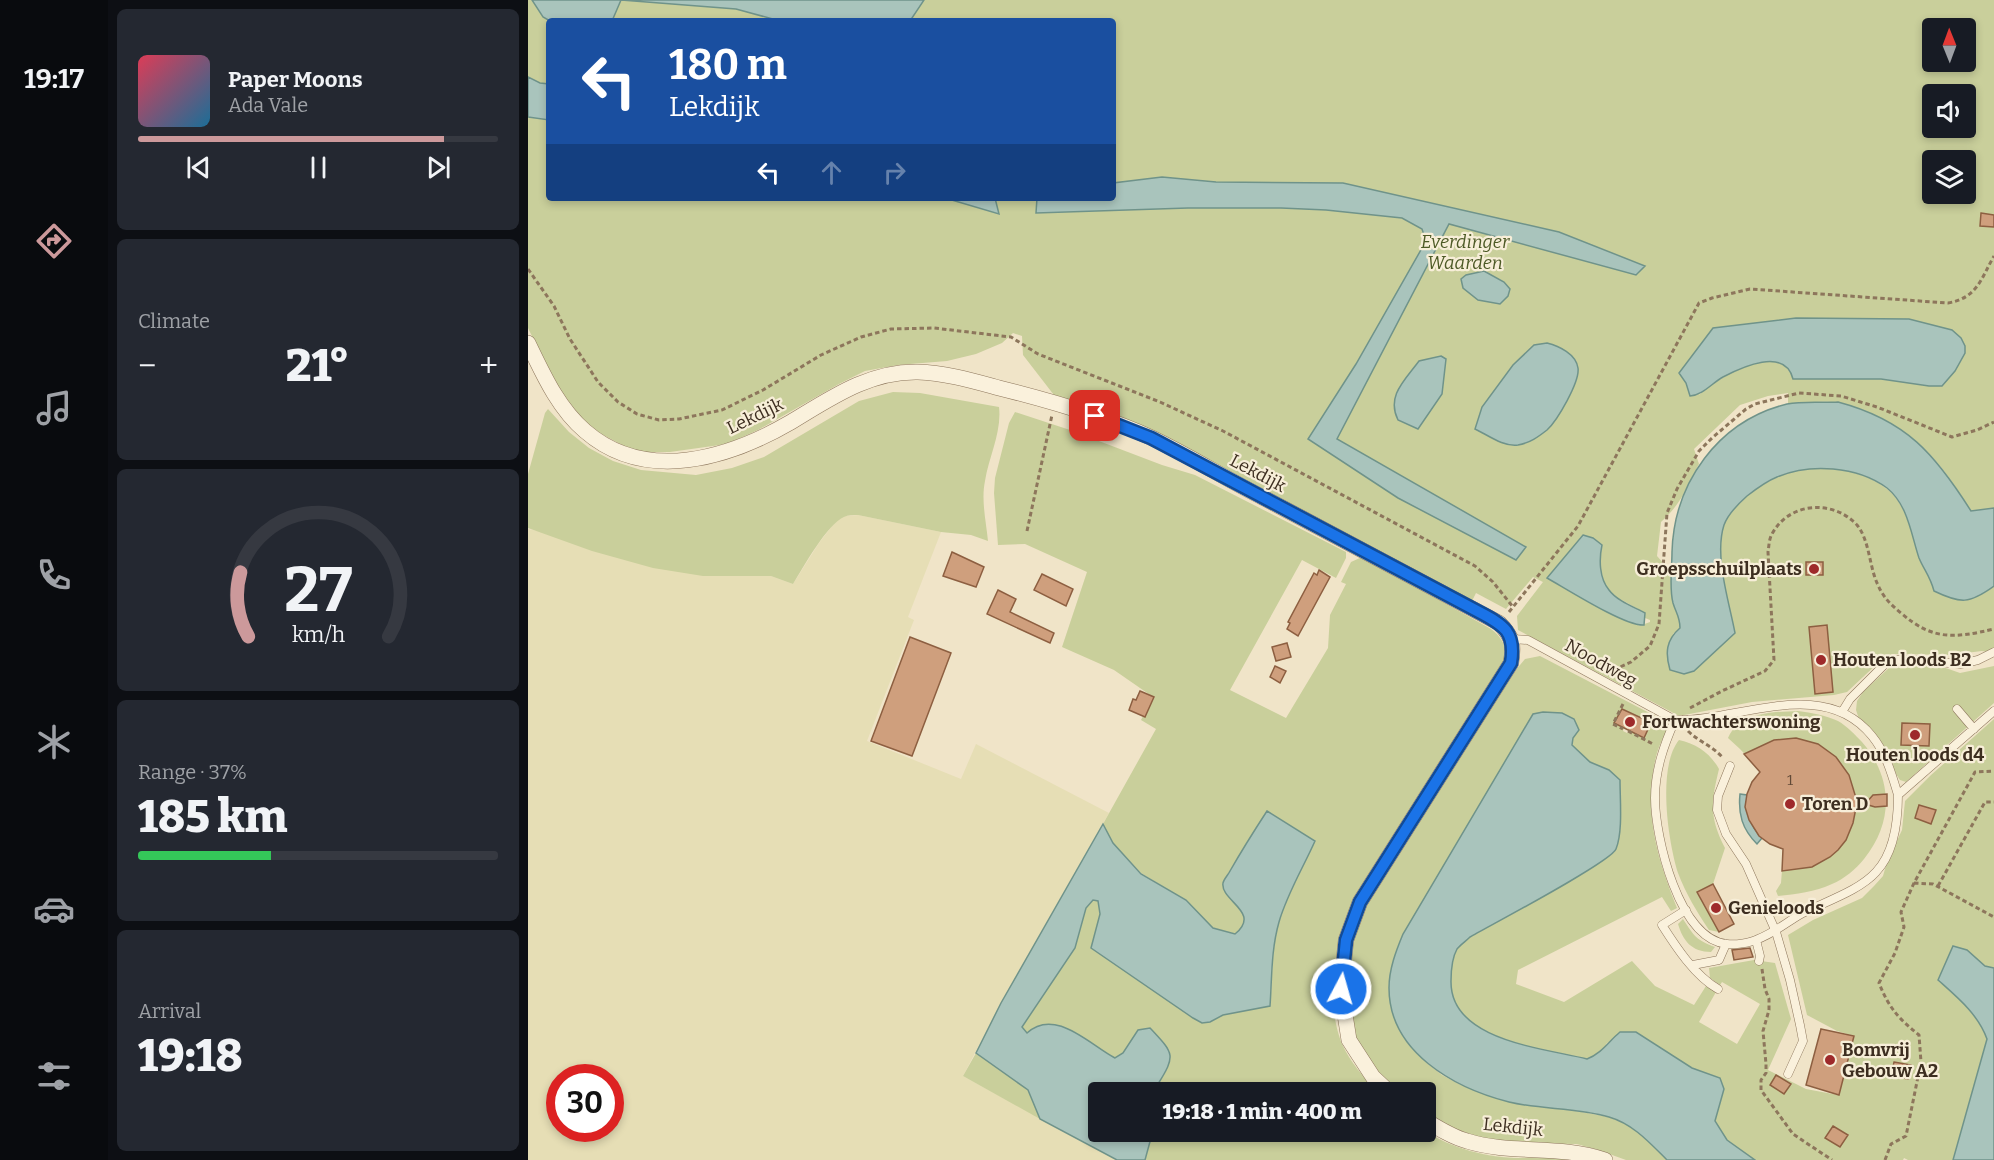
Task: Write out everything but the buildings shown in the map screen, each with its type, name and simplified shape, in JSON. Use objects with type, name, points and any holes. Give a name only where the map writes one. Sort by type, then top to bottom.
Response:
[{"type":"street","name":"Lekdijk","points":[[528,343],[548,385],[566,411],[584,430],[603,445],[631,456],[649,459],[671,461],[705,458],[743,446],[790,423],[833,395],[878,376],[897,373],[930,373],[960,378],[1055,403],[1151,438],[1499,623],[1512,639]]},
{"type":"street","points":[[1378,1082],[1349,1040],[1341,989],[1346,940],[1360,902],[1511,663],[1514,649],[1512,639]]},
{"type":"street","name":"Lekdijk","points":[[1436,1126],[1467,1141],[1502,1148],[1576,1152],[1602,1160]]},
{"type":"lane","name":"Noodweg","points":[[1512,639],[1528,640],[1675,720]]},
{"type":"lane","points":[[1842,712],[1850,699],[1886,664],[1902,659],[1960,664],[1978,660],[1994,652]]},
{"type":"lane","points":[[1801,704],[1842,712],[1872,736],[1885,757],[1898,795],[1896,831],[1877,871],[1863,883],[1799,915],[1776,932],[1756,940],[1726,944],[1709,938],[1696,926],[1686,910],[1671,877],[1659,836],[1655,798],[1658,767],[1675,720],[1693,720],[1781,705],[1801,704]]},
{"type":"lane","points":[[1957,709],[1974,729]]},
{"type":"lane","points":[[1898,795],[1994,711]]},
{"type":"lane","points":[[1730,766],[1718,796],[1718,810],[1726,834],[1746,864],[1776,932],[1796,1002],[1803,1041],[1788,1074]]},
{"type":"lane","points":[[1686,910],[1662,925],[1676,947],[1706,982],[1718,989]]},
{"type":"lane","points":[[1756,940],[1759,961]]},
{"type":"lane","points":[[1693,965],[1719,960],[1726,944]]},
{"type":"path","points":[[1499,623],[1578,526],[1699,303],[1750,289],[1948,303],[1961,300],[1973,293],[1994,256]]},
{"type":"path","points":[[528,269],[554,306],[570,339],[598,382],[618,402],[637,414],[659,420],[679,419],[722,410],[763,390],[821,355],[861,337],[891,329],[934,328],[1011,337],[1038,354],[1160,402],[1223,431],[1475,566],[1493,582],[1513,607]]},
{"type":"path","points":[[1601,676],[1630,662],[1650,646],[1659,624],[1667,513],[1677,489],[1700,451],[1746,409],[1755,404],[1799,393],[1841,396],[1877,407],[1953,437],[1994,422]]},
{"type":"path","points":[[1027,531],[1055,403]]},
{"type":"path","points":[[1730,766],[1716,750],[1695,739],[1675,720],[1696,704],[1765,671],[1774,660],[1767,552],[1772,535],[1785,518],[1804,508],[1824,506],[1846,515],[1858,527],[1878,585],[1889,603],[1916,627],[1936,634],[1965,636],[1994,629]]},
{"type":"path","points":[[1621,708],[1613,724],[1623,729]]},
{"type":"path","points":[[1628,731],[1648,741]]},
{"type":"path","points":[[1885,1160],[1892,1144],[1906,1136],[1921,1062],[1919,1035],[1899,1018],[1886,999],[1879,983],[1895,953],[1904,927],[1901,912],[1914,883],[1975,772],[1994,771]]},
{"type":"path","points":[[1938,886],[1985,802],[1994,802]]},
{"type":"path","points":[[1914,883],[1938,886],[1994,917]]},
{"type":"shaded area","points":[[858,515],[941,532],[908,617],[914,620],[867,741],[961,779],[976,744],[1109,813],[1001,1003],[963,1076],[1117,1160],[528,1160],[528,529],[771,576],[793,584],[836,521],[846,516]]},
{"type":"green space","name":"Everdinger Waarden","points":[[528,0],[1994,0],[1994,508],[1971,511],[1935,460],[1914,439],[1887,421],[1864,410],[1839,403],[1788,404],[1788,393],[1768,396],[1740,405],[1694,449],[1699,464],[1679,501],[1661,522],[1657,556],[1672,573],[1673,603],[1680,618],[1680,628],[1673,634],[1735,633],[1726,593],[1721,550],[1724,525],[1731,513],[1759,487],[1785,474],[1810,468],[1857,473],[1887,489],[1900,504],[1921,561],[1931,578],[1983,594],[1994,586],[1994,653],[1982,651],[1949,655],[1892,654],[1878,663],[1847,692],[1752,702],[1679,716],[1518,630],[1517,616],[1543,582],[1533,577],[1506,609],[1476,593],[1471,603],[1057,399],[1023,355],[1022,336],[1013,333],[1002,343],[976,354],[947,361],[898,365],[865,371],[758,430],[727,444],[670,452],[641,452],[626,447],[588,427],[555,384],[528,328]],"holes":[[[1720,349],[1941,386],[1881,379],[1793,379],[1787,368],[1776,362],[1763,362],[1734,372],[1699,395]],[[1622,600],[1645,613],[1645,618],[1650,622],[1639,626]],[[1826,625],[1833,692],[1815,694],[1809,627]]]},
{"type":"green space","points":[[893,392],[920,393],[999,407],[999,426],[984,488],[988,541],[971,535],[941,532],[858,515],[847,516],[830,528],[793,584],[771,576],[703,576],[653,568],[592,551],[528,528],[528,474],[548,409],[569,432],[589,448],[613,461],[641,470],[696,475],[732,468],[764,457],[859,401]]},
{"type":"green space","points":[[1015,412],[1195,475],[1346,552],[1346,558],[1336,578],[1302,560],[1230,690],[1286,718],[1328,648],[1330,615],[1346,584],[1341,582],[1351,562],[1362,557],[1491,629],[1504,644],[1508,655],[1439,767],[1366,878],[1343,929],[1336,957],[1333,986],[1336,1023],[1342,1044],[1349,1057],[1369,1082],[1159,1082],[1169,1064],[1169,1049],[1138,1030],[1123,1053],[1115,1058],[1025,1032],[1022,1027],[1075,948],[1086,908],[1093,900],[1098,901],[1100,914],[1091,948],[1193,1018],[1202,1023],[1210,1022],[1223,1015],[1270,1006],[1276,932],[1291,891],[1315,841],[1267,811],[1223,882],[1229,896],[1243,914],[1242,927],[1236,934],[1213,928],[1172,892],[1141,873],[1113,843],[1103,824],[1156,729],[1141,720],[1153,697],[1114,670],[1062,647],[1087,572],[1025,544],[998,545],[995,478],[1009,423]]},
{"type":"green space","points":[[1540,656],[1659,718],[1668,727],[1656,757],[1651,796],[1658,852],[1677,908],[1671,911],[1662,897],[1518,970],[1516,984],[1564,1002],[1632,961],[1655,986],[1694,1005],[1706,986],[1716,992],[1699,1022],[1737,1044],[1760,1004],[1722,982],[1720,985],[1710,978],[1709,968],[1754,960],[1775,963],[1791,1019],[1768,1070],[1806,1089],[1838,1095],[1854,1036],[1837,1031],[1807,1015],[1788,935],[1813,920],[1862,898],[1874,886],[1883,876],[1902,830],[1905,801],[1994,719],[1994,968],[1985,966],[1967,950],[1954,947],[1938,980],[1973,1014],[1987,1039],[1953,1160],[1908,1160],[1904,1158],[1903,1160],[1755,1160],[1727,1140],[1715,1121],[1724,1089],[1720,1078],[1692,1068],[1636,1032],[1607,1043],[1600,1054],[1587,1059],[1503,1039],[1483,1030],[1466,1017],[1455,1001],[1451,981],[1457,949],[1470,937],[1609,770],[1590,762],[1572,745],[1573,738],[1403,934],[1396,952],[1389,987],[1415,1052],[1442,1075],[1461,1085],[1531,1106],[1554,1107],[1609,1117],[1628,1125],[1642,1135],[1667,1160],[1626,1160],[1577,1144],[1508,1143],[1482,1138],[1436,1119],[1436,1082],[1388,1082],[1374,1069],[1360,1050],[1348,1013],[1349,945],[1367,902],[1515,671],[1525,659]],"holes":[[[1622,709],[1646,720],[1627,733],[1623,731],[1624,728],[1614,723]],[[1919,805],[1935,810],[1931,823],[1915,818]],[[1894,1062],[1911,1065],[1908,1079],[1891,1075]]]},
{"type":"green space","points":[[1910,663],[1940,666],[1960,673],[1994,666],[1994,703],[1906,782],[1900,780],[1880,740],[1859,719],[1856,710],[1857,701],[1863,692],[1890,667]]},
{"type":"green space","points":[[1798,711],[1838,721],[1862,742],[1880,770],[1886,800],[1885,815],[1874,845],[1861,863],[1849,873],[1836,882],[1819,889],[1778,896],[1776,891],[1781,883],[1783,857],[1827,842],[1728,738],[1733,729],[1749,718],[1768,713]]},
{"type":"green space","points":[[1679,740],[1702,750],[1719,769],[1713,809],[1716,827],[1725,848],[1713,884],[1698,892],[1719,932],[1709,930],[1700,916],[1678,873],[1674,859],[1668,824],[1666,786],[1672,752]]},
{"type":"green space","points":[[1683,919],[1696,937],[1715,947],[1711,952],[1699,950],[1689,944],[1678,924]]},
{"type":"green space","points":[[976,1053],[1028,1090],[1040,1119],[963,1076]]},
{"type":"green space","points":[[1436,1137],[1483,1154],[1508,1158],[1548,1156],[1576,1160],[1145,1160],[1150,1142],[1436,1142]]},
{"type":"water","points":[[532,0],[621,0],[613,18],[543,17]]},
{"type":"water","points":[[621,0],[924,0],[912,18],[769,18],[736,9]]},
{"type":"water","points":[[528,77],[546,84],[546,120],[528,117]]},
{"type":"water","points":[[1162,177],[1216,182],[1343,183],[1559,232],[1645,266],[1636,275],[1449,224],[1337,439],[1526,547],[1516,560],[1398,498],[1308,439],[1356,364],[1426,241],[1422,229],[1402,218],[1281,208],[1188,208],[1036,213],[1037,201],[1116,201],[1116,183]]},
{"type":"water","points":[[955,201],[996,201],[999,214]]},
{"type":"water","points":[[1484,271],[1504,282],[1510,289],[1508,296],[1500,304],[1478,300],[1463,288],[1461,279],[1466,275]]},
{"type":"water","points":[[1796,318],[1909,319],[1952,330],[1961,338],[1965,346],[1965,353],[1955,371],[1942,386],[1881,379],[1793,379],[1788,369],[1781,364],[1762,362],[1723,377],[1699,393],[1690,396],[1686,383],[1679,373],[1713,328]]},
{"type":"water","points":[[1547,343],[1562,349],[1574,359],[1577,363],[1578,374],[1562,410],[1547,430],[1526,443],[1512,445],[1475,429],[1482,407],[1513,365],[1534,345]]},
{"type":"water","points":[[1441,356],[1446,359],[1442,394],[1418,429],[1398,420],[1394,403],[1403,382],[1419,361]]},
{"type":"water","points":[[1838,402],[1882,419],[1900,429],[1916,442],[1945,472],[1971,511],[1994,508],[1994,586],[1978,596],[1965,600],[1951,598],[1934,591],[1919,558],[1908,520],[1900,503],[1887,488],[1875,481],[1848,471],[1833,469],[1790,473],[1769,481],[1747,496],[1731,513],[1724,525],[1721,537],[1722,564],[1735,633],[1694,671],[1684,674],[1670,670],[1667,658],[1669,642],[1680,628],[1671,591],[1675,527],[1681,502],[1704,458],[1721,440],[1762,412],[1793,403]]},
{"type":"water","points":[[1583,535],[1593,538],[1602,545],[1600,556],[1603,580],[1612,594],[1645,613],[1644,625],[1635,624],[1610,614],[1547,578]]},
{"type":"water","points":[[1562,713],[1574,719],[1579,730],[1573,738],[1572,745],[1590,762],[1609,770],[1620,780],[1620,834],[1616,849],[1594,867],[1470,937],[1460,946],[1455,953],[1452,969],[1451,981],[1455,1001],[1466,1017],[1482,1029],[1525,1045],[1587,1059],[1601,1050],[1620,1032],[1636,1032],[1692,1068],[1720,1078],[1724,1089],[1715,1121],[1727,1140],[1755,1160],[1667,1160],[1647,1140],[1618,1120],[1597,1114],[1521,1105],[1488,1096],[1447,1077],[1428,1064],[1412,1049],[1400,1031],[1392,1011],[1389,981],[1395,954],[1403,934],[1533,714]]},
{"type":"water","points":[[1740,794],[1747,795],[1750,818],[1762,838],[1757,844],[1742,821]]},
{"type":"water","points":[[1267,811],[1315,841],[1282,912],[1276,932],[1270,1006],[1223,1015],[1210,1022],[1202,1023],[1193,1018],[1091,948],[1100,914],[1098,901],[1093,900],[1086,908],[1075,948],[1022,1027],[1027,1033],[1038,1026],[1049,1024],[1061,1026],[1115,1058],[1123,1053],[1138,1030],[1150,1028],[1158,1036],[1170,1054],[1168,1066],[1159,1082],[1088,1082],[1088,1142],[1150,1142],[1145,1160],[1117,1160],[1040,1119],[1028,1090],[976,1053],[1001,1003],[1103,824],[1113,843],[1141,874],[1186,900],[1213,928],[1235,934],[1242,926],[1244,919],[1238,907],[1227,895],[1223,883]]},
{"type":"water","points":[[1953,946],[1967,950],[1985,966],[1994,968],[1994,1160],[1953,1160],[1987,1039],[1973,1014],[1938,980]]},
{"type":"place","name":"Groepsschuilplaats","points":[[1814,569]]},
{"type":"place","name":"Houten loods B2","points":[[1821,660]]},
{"type":"place","name":"Fortwachterswoning","points":[[1630,722]]},
{"type":"place","name":"Houten loods d4","points":[[1915,735]]},
{"type":"place","name":"Toren D","points":[[1790,804]]},
{"type":"place","name":"Genieloods","points":[[1716,908]]},
{"type":"place","name":"Bomvrij Gebouw A2","points":[[1830,1060]]},
{"type":"route","points":[[1095,416],[1151,438],[1479,612],[1499,623],[1512,639],[1514,649],[1511,663],[1360,902],[1346,940],[1341,989]]}]
